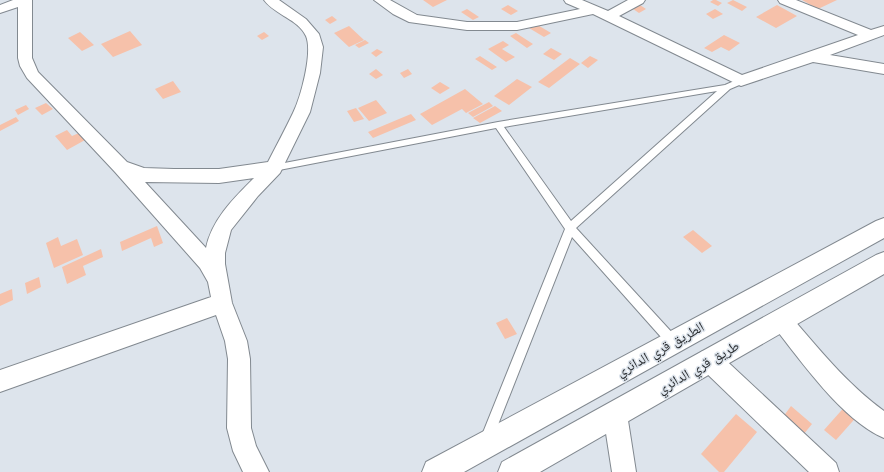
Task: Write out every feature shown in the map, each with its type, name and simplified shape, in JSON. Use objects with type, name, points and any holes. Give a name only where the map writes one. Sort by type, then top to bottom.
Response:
[{"type":"highway","name":"الطريق قري الدائري","points":[[436,472],[884,227]]},
{"type":"highway","name":"طريق قري الدائري","points":[[512,472],[884,262]]},
{"type":"street","points":[[0,9],[25,0],[25,58],[32,75],[122,167],[207,262],[220,292],[236,341],[239,359],[239,428],[245,452],[257,472]]},
{"type":"street","points":[[220,292],[215,264],[215,253],[218,238],[223,226],[252,191],[274,168],[304,106],[313,73],[316,46],[308,28],[271,0]]},
{"type":"street","points":[[380,0],[414,19],[467,26],[517,26],[592,10]]},
{"type":"street","points":[[572,0],[592,10],[609,16],[741,81],[812,57],[878,32]]},
{"type":"street","points":[[609,16],[638,0]]},
{"type":"street","points":[[785,0],[878,32]]},
{"type":"street","points":[[812,57],[884,70]]},
{"type":"street","points":[[122,167],[143,174],[174,176],[219,176],[274,168]]},
{"type":"street","points":[[0,381],[220,292]]},
{"type":"street","points":[[781,320],[832,382],[856,406],[884,426]]},
{"type":"street","points":[[709,360],[827,472]]},
{"type":"street","points":[[616,414],[624,472]]},
{"type":"lane","points":[[274,168],[498,124],[727,87],[741,81]]},
{"type":"lane","points":[[483,445],[570,228],[727,87]]},
{"type":"lane","points":[[498,124],[570,228],[673,342]]},
{"type":"building","points":[[423,0],[447,0],[433,7]]},
{"type":"building","points":[[713,0],[722,3],[718,6],[710,2]]},
{"type":"building","points":[[733,0],[747,7],[742,11],[727,3]]},
{"type":"building","points":[[802,0],[837,0],[818,9]]},
{"type":"building","points":[[508,5],[518,11],[511,15],[501,9]]},
{"type":"building","points":[[640,5],[646,9],[639,13],[633,9]]},
{"type":"building","points":[[777,5],[797,16],[776,28],[756,17]]},
{"type":"building","points":[[467,9],[479,17],[473,20],[461,12]]},
{"type":"building","points":[[715,9],[723,14],[713,19],[706,14]]},
{"type":"building","points":[[332,16],[337,20],[330,24],[325,20]]},
{"type":"building","points":[[536,24],[551,33],[544,37],[529,28]]},
{"type":"building","points":[[349,26],[364,40],[349,47],[334,33]]},
{"type":"building","points":[[130,31],[142,45],[113,57],[101,44]]},
{"type":"building","points":[[80,32],[94,45],[82,51],[68,38]]},
{"type":"building","points":[[264,32],[269,36],[262,40],[257,36]]},
{"type":"building","points":[[516,33],[533,44],[527,48],[510,36]]},
{"type":"building","points":[[724,35],[740,43],[729,51],[721,47],[712,52],[704,48]]},
{"type":"building","points":[[365,40],[369,43],[359,48],[355,45]]},
{"type":"building","points":[[503,41],[509,45],[502,49],[515,57],[506,62],[488,49]]},
{"type":"building","points":[[551,48],[562,54],[554,60],[543,54]]},
{"type":"building","points":[[377,49],[383,52],[376,57],[371,53]]},
{"type":"building","points":[[480,56],[497,67],[492,70],[475,59]]},
{"type":"building","points":[[590,56],[598,60],[588,68],[581,63]]},
{"type":"building","points":[[570,58],[580,64],[549,88],[538,82]]},
{"type":"building","points":[[376,69],[383,75],[376,79],[369,74]]},
{"type":"building","points":[[408,69],[412,74],[404,78],[400,73]]},
{"type":"building","points":[[517,79],[532,87],[509,105],[494,96]]},
{"type":"building","points":[[173,81],[181,92],[163,99],[155,89]]},
{"type":"building","points":[[440,82],[450,88],[440,94],[431,88]]},
{"type":"building","points":[[465,89],[483,104],[466,113],[462,109],[432,125],[420,114]]},
{"type":"building","points":[[376,100],[387,113],[369,121],[358,108]]},
{"type":"building","points":[[489,102],[493,106],[473,117],[468,113]]},
{"type":"building","points":[[46,103],[53,109],[42,115],[35,108]]},
{"type":"building","points":[[26,105],[29,109],[18,115],[15,110]]},
{"type":"building","points":[[495,106],[502,111],[480,123],[473,118]]},
{"type":"building","points":[[356,108],[364,119],[354,122],[347,111]]},
{"type":"building","points":[[411,114],[416,120],[373,138],[368,132]]},
{"type":"building","points":[[16,117],[19,121],[0,131],[0,125]]},
{"type":"building","points":[[67,130],[72,136],[79,133],[85,140],[67,150],[55,136]]},
{"type":"building","points":[[157,226],[163,243],[154,247],[151,238],[122,251],[120,242]]},
{"type":"building","points":[[693,230],[712,246],[702,253],[683,237]]},
{"type":"building","points":[[58,237],[61,246],[77,239],[83,255],[54,268],[46,243]]},
{"type":"building","points":[[101,249],[103,257],[83,266],[86,275],[67,284],[62,267]]},
{"type":"building","points":[[39,277],[41,287],[27,294],[25,283]]},
{"type":"building","points":[[12,289],[13,300],[0,306],[0,294]]},
{"type":"building","points":[[507,318],[517,334],[505,339],[496,323]]},
{"type":"building","points":[[848,403],[860,413],[836,440],[824,430]]},
{"type":"building","points":[[791,406],[812,424],[803,435],[783,417]]},
{"type":"building","points":[[736,414],[757,432],[724,472],[719,472],[701,454]]}]
